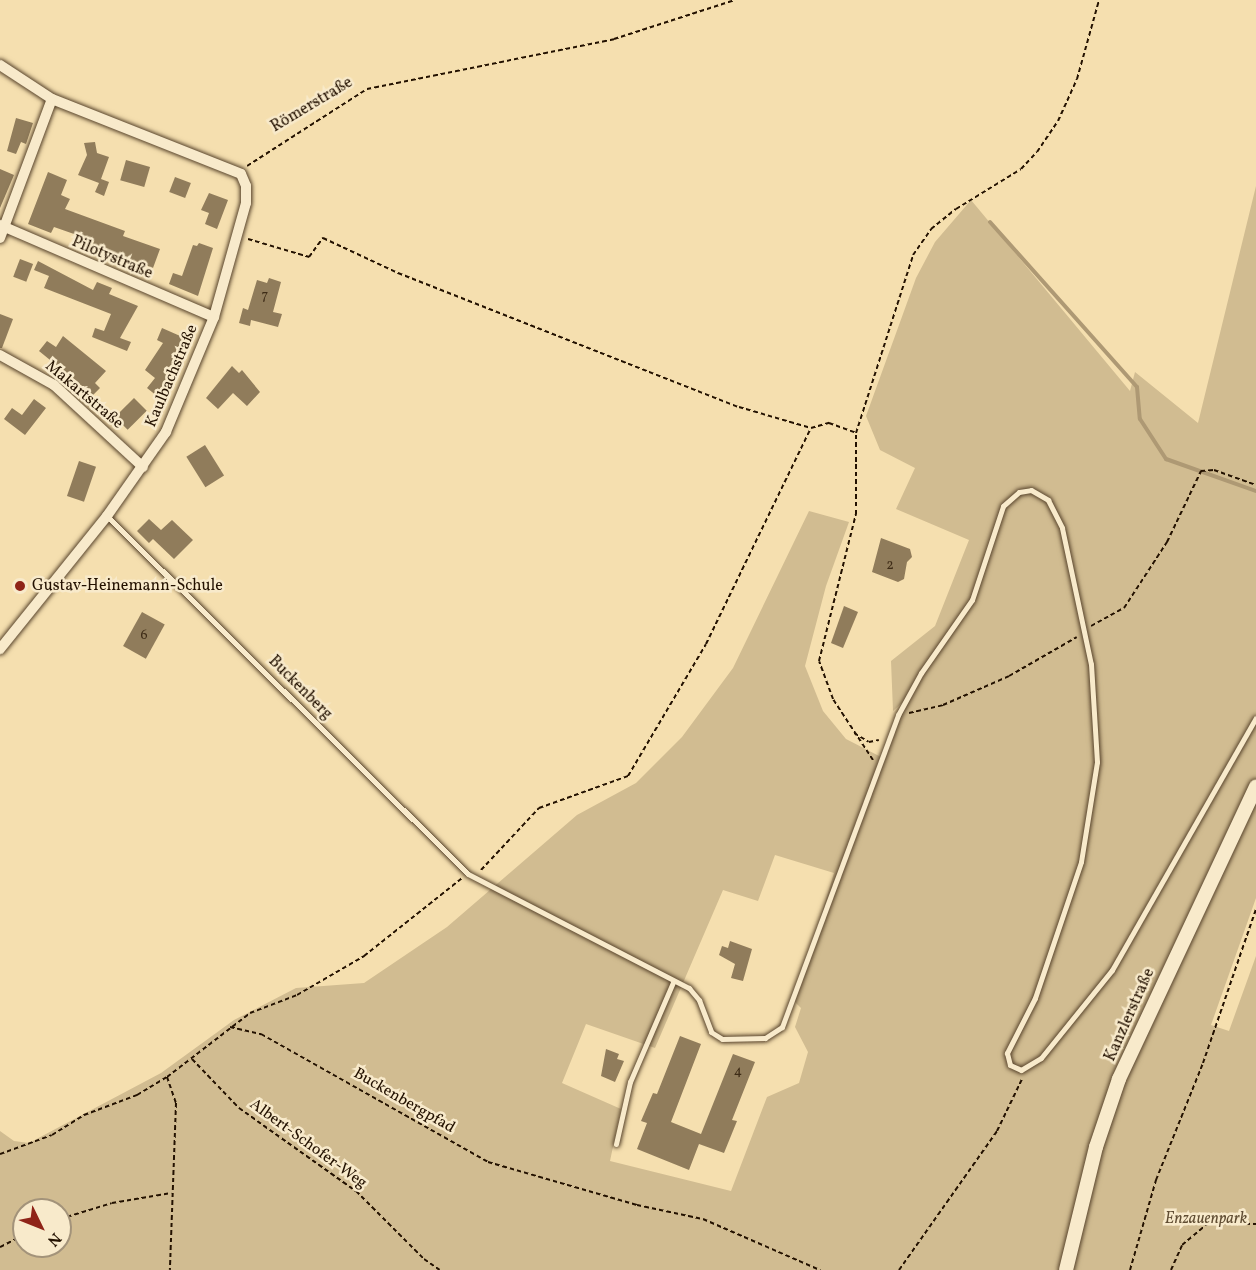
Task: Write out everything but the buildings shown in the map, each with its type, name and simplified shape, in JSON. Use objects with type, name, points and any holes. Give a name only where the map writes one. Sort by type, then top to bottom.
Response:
[{"type":"main road","name":"Kanzlerstraße","points":[[1066,1270],[1096,1147],[1119,1079],[1256,786]]},
{"type":"street","points":[[0,65],[52,99],[241,174]]},
{"type":"street","points":[[1,231],[52,99]]},
{"type":"street","name":"Kaulbachstraße","points":[[0,648],[107,516],[166,432],[214,317],[246,203],[246,186],[241,174]]},
{"type":"street","name":"Pilotystraße","points":[[1,231],[214,317]]},
{"type":"street","name":"Makartstraße","points":[[0,356],[54,384],[143,467]]},
{"type":"lane","name":"Buckenberg","points":[[107,516],[468,874],[689,988],[699,1000],[711,1032],[722,1039],[765,1038],[783,1027],[898,717],[921,673],[972,600],[1004,506],[1019,492],[1038,492],[1058,514],[1085,631],[1097,762],[1092,810],[1067,911],[1035,998],[1007,1053],[1010,1065],[1027,1068]]},
{"type":"lane","points":[[1027,1068],[1058,1041],[1122,956],[1256,718]]},
{"type":"lane","points":[[616,1144],[630,1082],[674,982]]},
{"type":"path","name":"Römerstraße","points":[[241,174],[252,159],[367,89],[614,39],[735,0]]},
{"type":"path","points":[[879,765],[852,731],[825,684],[819,661],[856,514],[856,433],[913,255],[931,229],[956,209],[1021,169],[1037,152],[1058,121],[1077,79],[1099,0]]},
{"type":"path","points":[[236,236],[309,257],[323,238],[398,273],[739,407],[811,428],[828,423],[856,433]]},
{"type":"path","points":[[474,878],[539,808],[628,776],[706,644],[811,428]]},
{"type":"path","points":[[898,717],[943,705],[1009,676],[1054,654],[1085,631],[1124,608],[1167,542],[1201,471],[1214,470],[1256,485]]},
{"type":"path","points":[[852,731],[869,742],[883,737]]},
{"type":"path","points":[[1,1153],[52,1135],[84,1115],[137,1095],[192,1059],[250,1013],[297,995],[364,956],[468,874]]},
{"type":"path","points":[[1130,1270],[1156,1180],[1203,1063],[1256,909]]},
{"type":"path","name":"Buckenbergpfad","points":[[230,1027],[261,1034],[488,1162],[626,1202],[703,1220],[820,1270]]},
{"type":"path","name":"Albert-Schofer-Weg","points":[[192,1059],[239,1108],[356,1191],[424,1259],[440,1270]]},
{"type":"path","points":[[899,1270],[997,1131],[1027,1068]]},
{"type":"path","points":[[166,1077],[176,1102],[170,1270]]},
{"type":"path","points":[[72,1215],[112,1203],[172,1193]]},
{"type":"path","points":[[1171,1270],[1182,1245],[1208,1223],[1256,1224]]},
{"type":"green space","name":"Enzauenpark","points":[[1256,186],[1256,898],[1211,1025],[1229,1031],[1256,956],[1256,1270],[0,1270],[0,1131],[14,1141],[29,1143],[161,1073],[234,1020],[296,988],[364,983],[447,927],[577,815],[636,783],[682,737],[733,668],[809,511],[849,522],[826,586],[805,666],[823,711],[846,739],[881,757],[904,701],[893,711],[891,661],[935,626],[969,540],[896,509],[915,468],[880,450],[866,416],[916,278],[935,242],[971,200],[1130,391],[1135,372],[1198,423]],"holes":[[[775,855],[834,873],[795,1002],[801,1008],[795,1027],[808,1052],[799,1083],[767,1097],[731,1191],[610,1161],[621,1109],[562,1083],[586,1024],[655,1048],[723,890],[758,901]]]},
{"type":"waterway","points":[[990,222],[1137,387],[1140,419],[1166,459],[1256,491]]},
{"type":"place","name":"Gustav-Heinemann-Schule","points":[[20,586]]}]
